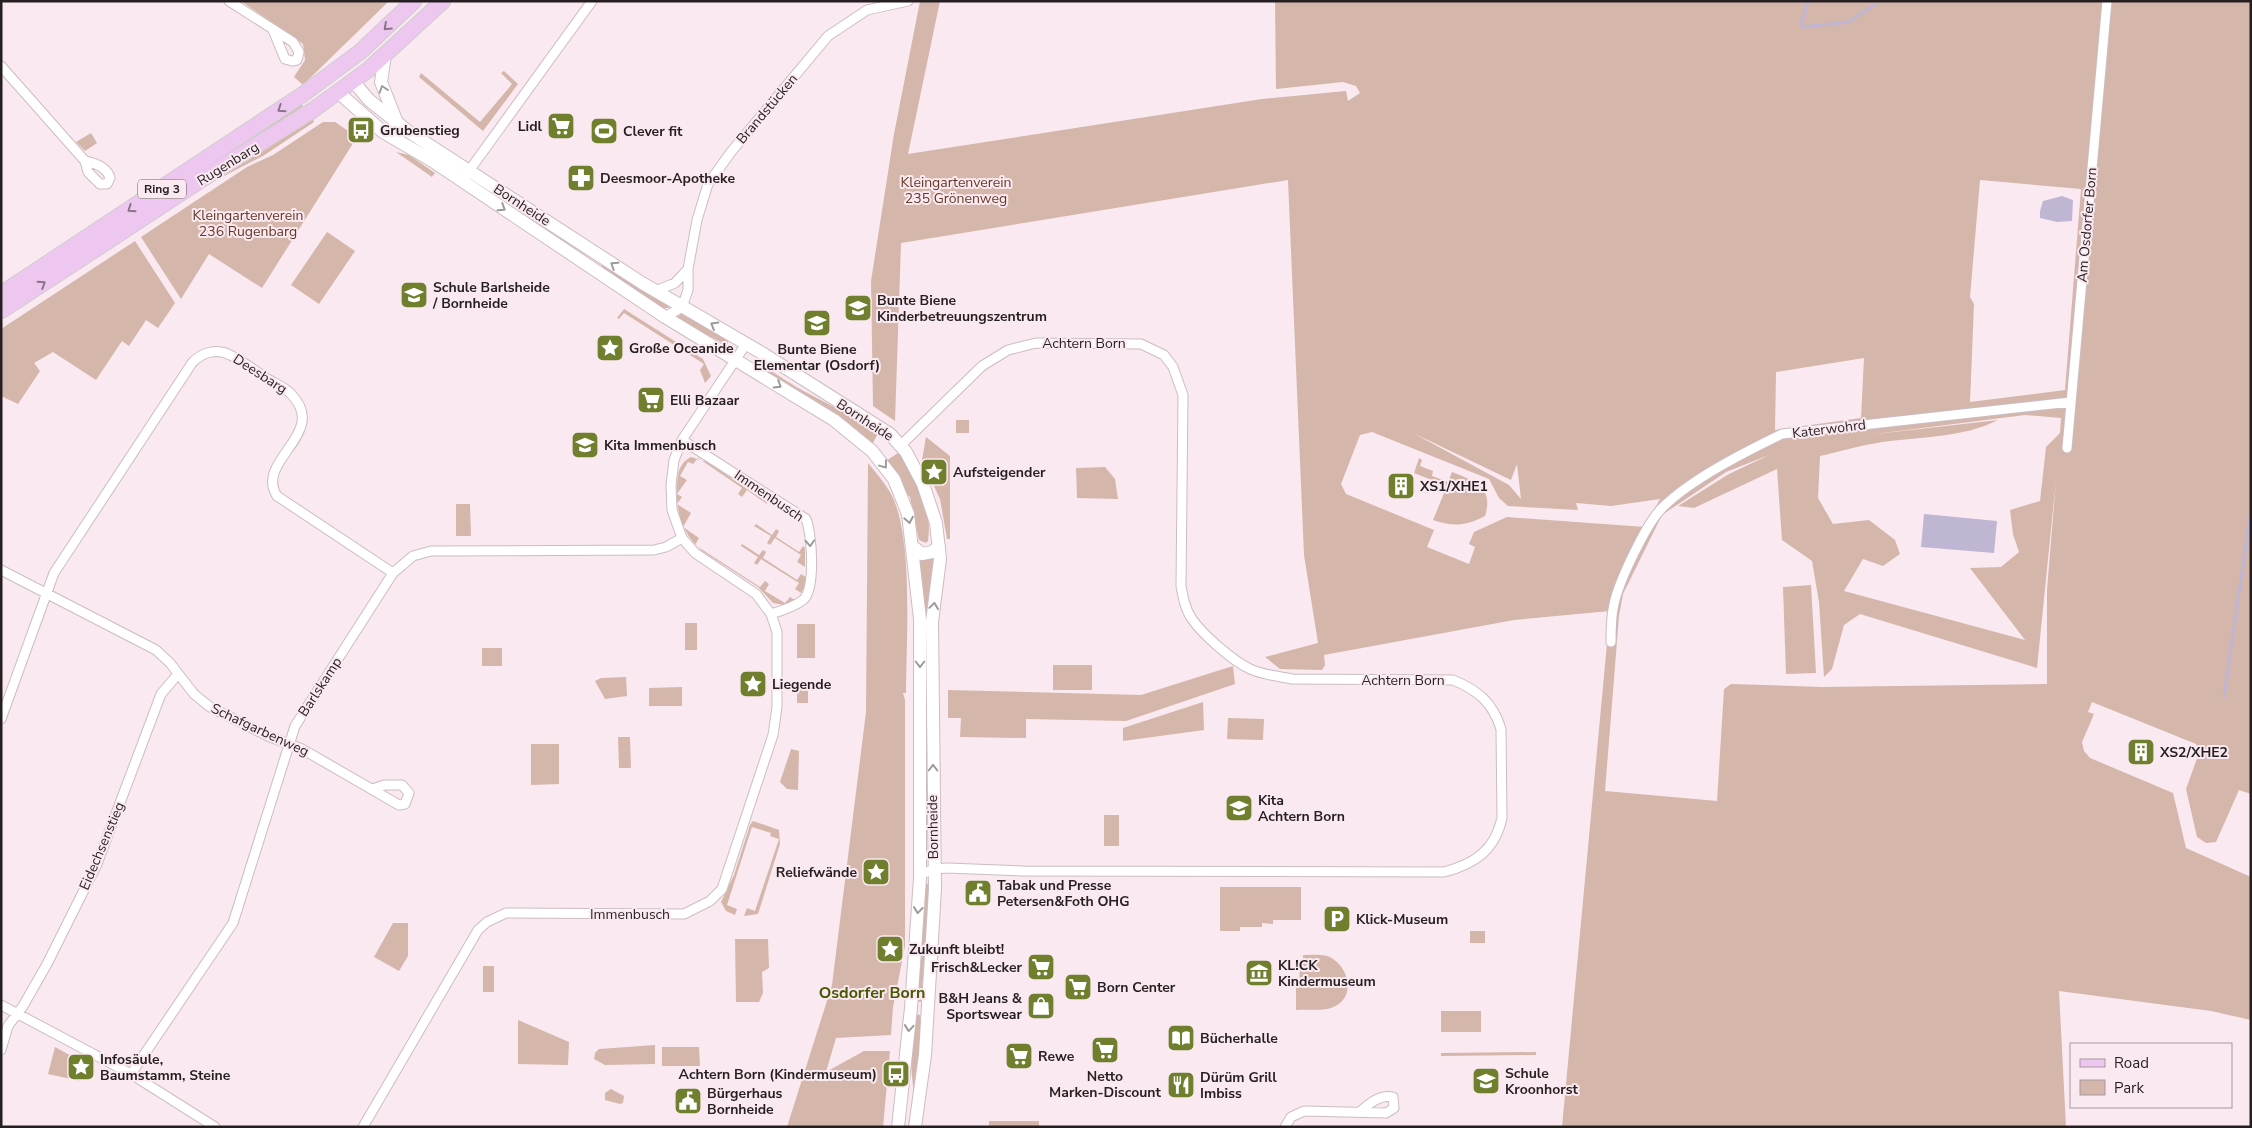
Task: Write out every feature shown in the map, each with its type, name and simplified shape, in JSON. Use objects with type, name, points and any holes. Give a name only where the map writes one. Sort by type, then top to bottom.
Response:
[{"type":"main road","name":"Rugenbarg","points":[[1,294],[321,82],[360,52],[414,1]]},
{"type":"main road","name":"Rugenbarg","points":[[1,311],[344,84],[385,55],[443,1]]},
{"type":"main road","points":[[321,82],[344,84],[360,52]]},
{"type":"street","points":[[229,1],[273,30]]},
{"type":"street","points":[[461,181],[592,1]]},
{"type":"street","name":"Brandstücken","points":[[682,307],[688,290],[688,269],[697,220],[708,184],[737,145],[828,36],[867,10],[908,1]]},
{"type":"street","name":"Am Osdorfer Born","points":[[2067,448],[2107,1]]},
{"type":"street","points":[[385,55],[381,82],[397,122]]},
{"type":"street","points":[[1,66],[85,162]]},
{"type":"street","name":"Bornheide","points":[[344,84],[469,170],[655,291],[746,344],[884,430],[901,445],[923,484],[932,507],[939,546],[938,583],[932,622],[934,869],[925,1055],[914,1127]]},
{"type":"street","name":"Bornheide","points":[[344,84],[383,132],[461,181],[664,317],[834,420],[872,451],[885,465],[902,496],[908,514],[920,619],[920,875],[904,1081],[898,1127]]},
{"type":"street","points":[[655,291],[675,283],[688,269]]},
{"type":"street","points":[[664,317],[682,307]]},
{"type":"street","name":"Achtern Born","points":[[901,445],[982,366],[1008,350],[1036,343],[1131,342],[1150,348],[1164,356],[1174,367],[1183,395],[1181,586],[1191,619],[1236,660],[1250,669],[1266,674],[1292,679],[1453,680],[1471,688],[1484,697],[1497,717],[1501,729],[1502,818],[1499,830],[1486,852],[1473,862],[1444,872],[934,869]]},
{"type":"street","name":"Immenbusch","points":[[363,1127],[478,930],[487,922],[506,913],[684,914],[710,901],[722,889],[773,736],[777,707],[777,632],[771,614],[756,594],[695,553],[682,538],[674,520],[671,501],[674,460],[682,440],[746,344]]},
{"type":"street","name":"Deesbarg","points":[[47,593],[54,573],[192,363],[202,355],[214,351],[234,357],[290,393],[300,404],[303,418],[300,431],[273,473],[272,486],[277,496],[393,573]]},
{"type":"street","name":"Katerwohrd","points":[[1611,642],[1614,603],[1631,560],[1656,515],[1664,506],[1703,478],[1752,448],[1782,434],[2071,402]]},
{"type":"street","name":"Immenbusch","points":[[682,440],[806,519],[809,526],[811,546],[809,593],[804,600],[771,614]]},
{"type":"street","name":"Barlskamp","points":[[131,1074],[233,923],[295,726],[393,573],[413,556],[430,551],[654,550],[666,547],[682,538]]},
{"type":"street","points":[[912,546],[922,554],[932,552],[939,546]]},
{"type":"street","name":"Schafgarbenweg","points":[[1,570],[156,650],[170,663],[194,694],[210,707],[302,749],[373,789]]},
{"type":"street","points":[[1,719],[47,593]]},
{"type":"street","name":"Eidechsenstieg","points":[[1,1050],[8,1026],[18,1013],[47,964],[97,864],[161,694],[178,674]]},
{"type":"street","points":[[919,809],[934,869],[920,875]]},
{"type":"street","points":[[1,1005],[131,1074],[202,1123],[215,1127]]},
{"type":"street","points":[[904,1081],[910,1098],[910,1121],[914,1127]]},
{"type":"street","points":[[1285,1127],[1291,1117],[1304,1111],[1360,1112]]},
{"type":"green space","points":[[241,1],[389,1],[303,85],[294,77],[305,60],[303,44]]},
{"type":"green space","name":"Kleingartenverein 235 Grönenweg","points":[[920,1],[940,1],[908,154],[1262,99],[1346,91],[1348,101],[1360,93],[1356,86],[1343,82],[1276,89],[1275,1],[2251,1],[2251,794],[2239,790],[2216,842],[2206,843],[2197,837],[2186,789],[2199,753],[2196,744],[2092,702],[2088,712],[2094,714],[2082,742],[2084,751],[2090,758],[2173,793],[2186,848],[2251,877],[2251,1020],[2211,1011],[2059,991],[2066,1127],[1562,1127],[1610,611],[1514,620],[1324,655],[1325,665],[1322,670],[1280,669],[1265,657],[1318,643],[1304,555],[1288,180],[901,243],[895,421],[873,406],[871,281],[894,134]],"holes":[[[1980,180],[2081,189],[2065,390],[1970,402],[1974,304],[1970,297]],[[1864,358],[1861,418],[1775,430],[1776,372]],[[2025,415],[2061,418],[2060,433],[2046,447],[2040,501],[2010,510],[2013,534],[2019,552],[2001,567],[1970,568],[2025,640],[1844,591],[1863,559],[1883,566],[1900,554],[1895,540],[1869,520],[1833,524],[1818,498],[1820,456],[1877,443],[1969,431],[1998,420],[1867,435]],[[1372,432],[1489,479],[1499,498],[1508,506],[1578,510],[1576,503],[1611,506],[1660,499],[1645,527],[1507,517],[1474,532],[1469,544],[1475,547],[1469,564],[1427,547],[1434,530],[1346,494],[1341,484],[1360,435]],[[1413,433],[1511,480],[1517,464],[1521,499],[1509,485]],[[1769,455],[1729,474],[1678,506],[1694,508],[1777,469],[1782,540],[1812,561],[1819,602],[1824,677],[1832,669],[1844,625],[1860,614],[2037,668],[2056,480],[2047,590],[2047,684],[1822,687],[1731,684],[1724,689],[1717,801],[1605,791],[1619,616],[1623,594],[1662,515],[1726,472]]]},
{"type":"green space","points":[[504,71],[518,84],[483,131],[419,77],[421,73],[480,122],[512,84],[501,73]]},
{"type":"green space","points":[[301,103],[303,106],[1,305],[1,301]]},
{"type":"green space","points":[[313,119],[314,122],[263,156],[218,179],[218,175],[260,153]]},
{"type":"green space","name":"Kleingartenverein 236 Rugenbarg","points":[[323,122],[335,122],[357,137],[262,288],[209,254],[181,299],[141,237],[247,167],[273,155]]},
{"type":"green space","points":[[91,133],[97,143],[85,151],[76,142]]},
{"type":"green space","points":[[396,152],[409,155],[435,173],[432,177]]},
{"type":"green space","points":[[327,232],[355,251],[319,304],[291,285]]},
{"type":"green space","points":[[135,241],[175,303],[158,328],[146,320],[129,346],[122,341],[96,380],[53,352],[34,363],[40,371],[18,404],[1,396],[1,329]]},
{"type":"green space","points":[[604,263],[671,307],[662,309],[600,269]]},
{"type":"green space","points":[[624,309],[703,359],[711,376],[705,383],[700,370],[704,364],[624,313],[619,319],[617,318]]},
{"type":"green space","points":[[682,313],[724,337],[728,342],[727,345],[675,319]]},
{"type":"green space","points":[[763,366],[798,388],[879,431],[872,445],[761,369]]},
{"type":"green space","points":[[956,420],[969,420],[969,433],[956,433]]},
{"type":"green space","points":[[926,437],[950,456],[950,539],[947,539],[940,499],[922,460]]},
{"type":"green space","points":[[901,451],[926,506],[929,529],[928,541],[926,543],[919,540],[910,497],[902,490],[886,461]]},
{"type":"green space","points":[[691,457],[697,459],[693,464],[688,462],[680,476],[687,480],[677,494],[681,466]]},
{"type":"green space","points":[[1419,458],[1422,460],[1420,466],[1433,471],[1432,476],[1448,482],[1452,472],[1475,482],[1485,492],[1487,498],[1485,516],[1465,524],[1447,524],[1433,520],[1447,486],[1414,473]]},
{"type":"green space","points":[[701,460],[707,462],[767,502],[767,504],[747,490],[742,497],[738,494],[742,488]]},
{"type":"green space","points":[[868,463],[891,494],[898,513],[906,562],[906,693],[903,693],[905,700],[905,946],[893,1007],[891,1035],[836,1038],[826,1072],[864,1051],[890,1051],[883,1127],[787,1127],[832,985],[866,712]]},
{"type":"green space","points":[[1105,467],[1115,479],[1118,499],[1077,498],[1076,468]]},
{"type":"green space","points":[[677,494],[682,497],[677,503],[677,497]]},
{"type":"green space","points":[[456,504],[470,504],[471,536],[456,536]]},
{"type":"green space","points":[[678,504],[691,513],[683,526],[679,514]]},
{"type":"green space","points":[[756,524],[772,535],[776,529],[779,531],[776,537],[799,552],[803,546],[805,548],[805,567],[797,562],[801,555],[775,538],[770,545],[767,543],[771,536],[754,526]]},
{"type":"green space","points":[[684,528],[699,538],[695,544],[690,537]]},
{"type":"green space","points":[[742,544],[759,555],[763,550],[766,552],[763,558],[797,580],[801,574],[806,577],[805,586],[801,593],[795,589],[799,583],[761,559],[757,565],[754,563],[758,557],[741,546]]},
{"type":"green space","points":[[698,547],[760,587],[765,581],[769,584],[765,591],[785,603],[790,597],[795,600],[785,605],[773,603],[758,587]]},
{"type":"green space","points":[[935,556],[929,692],[922,692],[915,557]]},
{"type":"green space","points":[[1811,585],[1816,673],[1786,674],[1783,587]]},
{"type":"green space","points":[[685,623],[697,623],[697,650],[685,650]]},
{"type":"green space","points":[[797,624],[815,624],[815,658],[797,658]]},
{"type":"green space","points":[[482,648],[502,648],[502,666],[482,666]]},
{"type":"green space","points":[[1053,665],[1092,665],[1092,690],[1053,690]]},
{"type":"green space","points":[[1233,666],[1235,684],[1126,721],[1026,719],[1026,738],[960,737],[961,718],[948,718],[948,690],[1141,695]]},
{"type":"green space","points":[[626,677],[627,696],[605,699],[595,681],[601,678]]},
{"type":"green space","points":[[682,687],[682,706],[649,706],[649,688]]},
{"type":"green space","points":[[797,689],[808,689],[808,703],[797,703]]},
{"type":"green space","points":[[1203,702],[1204,730],[1123,741],[1123,728]]},
{"type":"green space","points":[[1228,718],[1264,719],[1263,740],[1227,739]]},
{"type":"green space","points":[[618,737],[630,737],[631,768],[619,768]]},
{"type":"green space","points":[[531,744],[559,744],[559,784],[531,785]]},
{"type":"green space","points":[[791,749],[799,751],[798,790],[787,789],[780,782]]},
{"type":"green space","points":[[1104,815],[1119,815],[1119,846],[1104,846]]},
{"type":"green space","points":[[753,821],[779,830],[780,844],[758,914],[744,916],[747,908],[755,911],[779,839],[770,836],[771,833],[752,827],[727,905],[737,909],[735,915],[726,911],[721,902],[734,875],[750,825]]},
{"type":"green space","points":[[925,883],[929,884],[930,888],[921,1002],[916,1001]]},
{"type":"green space","points":[[1220,887],[1301,887],[1301,920],[1273,920],[1273,924],[1262,923],[1262,927],[1240,927],[1240,931],[1220,931]]},
{"type":"green space","points":[[393,923],[408,923],[408,956],[399,971],[374,957]]},
{"type":"green space","points":[[1470,931],[1485,931],[1485,943],[1470,943]]},
{"type":"green space","points":[[735,939],[768,939],[769,968],[762,972],[763,993],[759,1002],[736,1002]]},
{"type":"green space","points":[[1303,955],[1327,956],[1339,964],[1347,978],[1348,985],[1344,999],[1339,1004],[1327,1009],[1296,1010],[1296,987],[1299,987],[1300,966],[1303,966]]},
{"type":"green space","points":[[483,966],[494,966],[494,992],[483,992]]},
{"type":"green space","points":[[1441,1011],[1481,1011],[1481,1032],[1441,1032]]},
{"type":"green space","points":[[915,1014],[920,1015],[921,1044],[914,1098],[911,1064]]},
{"type":"green space","points":[[518,1020],[569,1042],[568,1065],[518,1064]]},
{"type":"green space","points":[[655,1045],[655,1064],[605,1065],[594,1059],[595,1053],[599,1049]]},
{"type":"green space","points":[[55,1047],[84,1063],[80,1081],[48,1074]]},
{"type":"green space","points":[[662,1047],[699,1047],[700,1066],[662,1066]]},
{"type":"green space","points":[[1536,1052],[1536,1055],[1441,1056],[1441,1053]]},
{"type":"green space","points":[[611,1089],[624,1096],[623,1103],[605,1100],[605,1093]]},
{"type":"green space","points":[[989,1121],[1039,1121],[1039,1127],[989,1127]]},
{"type":"shaded area","points":[[2062,196],[2073,200],[2072,221],[2057,222],[2040,218],[2043,201]]},
{"type":"shaded area","points":[[1924,514],[1997,521],[1994,553],[1921,547]]},
{"type":"waterway","points":[[1808,1],[1801,25],[1803,27],[1848,22],[1876,4]]},
{"type":"waterway","points":[[2224,697],[2251,509]]},
{"type":"place","name":"Lidl","points":[[561,126]]},
{"type":"place","name":"Grubenstieg","points":[[361,130]]},
{"type":"place","name":"Clever fit","points":[[604,131]]},
{"type":"place","name":"Deesmoor-Apotheke","points":[[581,178]]},
{"type":"place","name":"Schule Barlsheide / Bornheide","points":[[414,295]]},
{"type":"place","name":"Bunte Biene Kinderbetreuungszentrum","points":[[858,308]]},
{"type":"place","name":"Bunte Biene Elementar (Osdorf)","points":[[817,323]]},
{"type":"place","name":"Große Oceanide","points":[[610,348]]},
{"type":"place","name":"Elli Bazaar","points":[[651,400]]},
{"type":"place","name":"Kita Immenbusch","points":[[585,445]]},
{"type":"place","name":"Aufsteigender","points":[[934,472]]},
{"type":"place","name":"XS1/XHE1","points":[[1401,486]]},
{"type":"place","name":"Liegende","points":[[753,684]]},
{"type":"place","name":"XS2/XHE2","points":[[2141,752]]},
{"type":"place","name":"Kita Achtern Born","points":[[1239,808]]},
{"type":"place","name":"Reliefwände","points":[[876,872]]},
{"type":"place","name":"Tabak und Presse Petersen&Foth OHG","points":[[978,893]]},
{"type":"place","name":"Klick-Museum","points":[[1337,919]]},
{"type":"place","name":"Zukunft bleibt!","points":[[890,949]]},
{"type":"place","name":"Frisch&Lecker","points":[[1041,967]]},
{"type":"place","name":"KL!CK Kindermuseum","points":[[1259,973]]},
{"type":"place","name":"Born Center","points":[[1078,987]]},
{"type":"place","name":"B&H Jeans & Sportswear","points":[[1041,1006]]},
{"type":"place","name":"Bücherhalle","points":[[1181,1038]]},
{"type":"place","name":"Netto Marken-Discount","points":[[1105,1050]]},
{"type":"place","name":"Rewe","points":[[1019,1056]]},
{"type":"place","name":"Infosäule, Baumstamm, Steine","points":[[81,1067]]},
{"type":"place","name":"Achtern Born (Kindermuseum)","points":[[896,1074]]},
{"type":"place","name":"Schule Kroonhorst","points":[[1486,1081]]},
{"type":"place","name":"Dürüm Grill Imbiss","points":[[1181,1085]]},
{"type":"place","name":"Bürgerhaus Bornheide","points":[[688,1101]]},
{"type":"district","name":"Osdorfer Born","points":[[872,993]]}]
